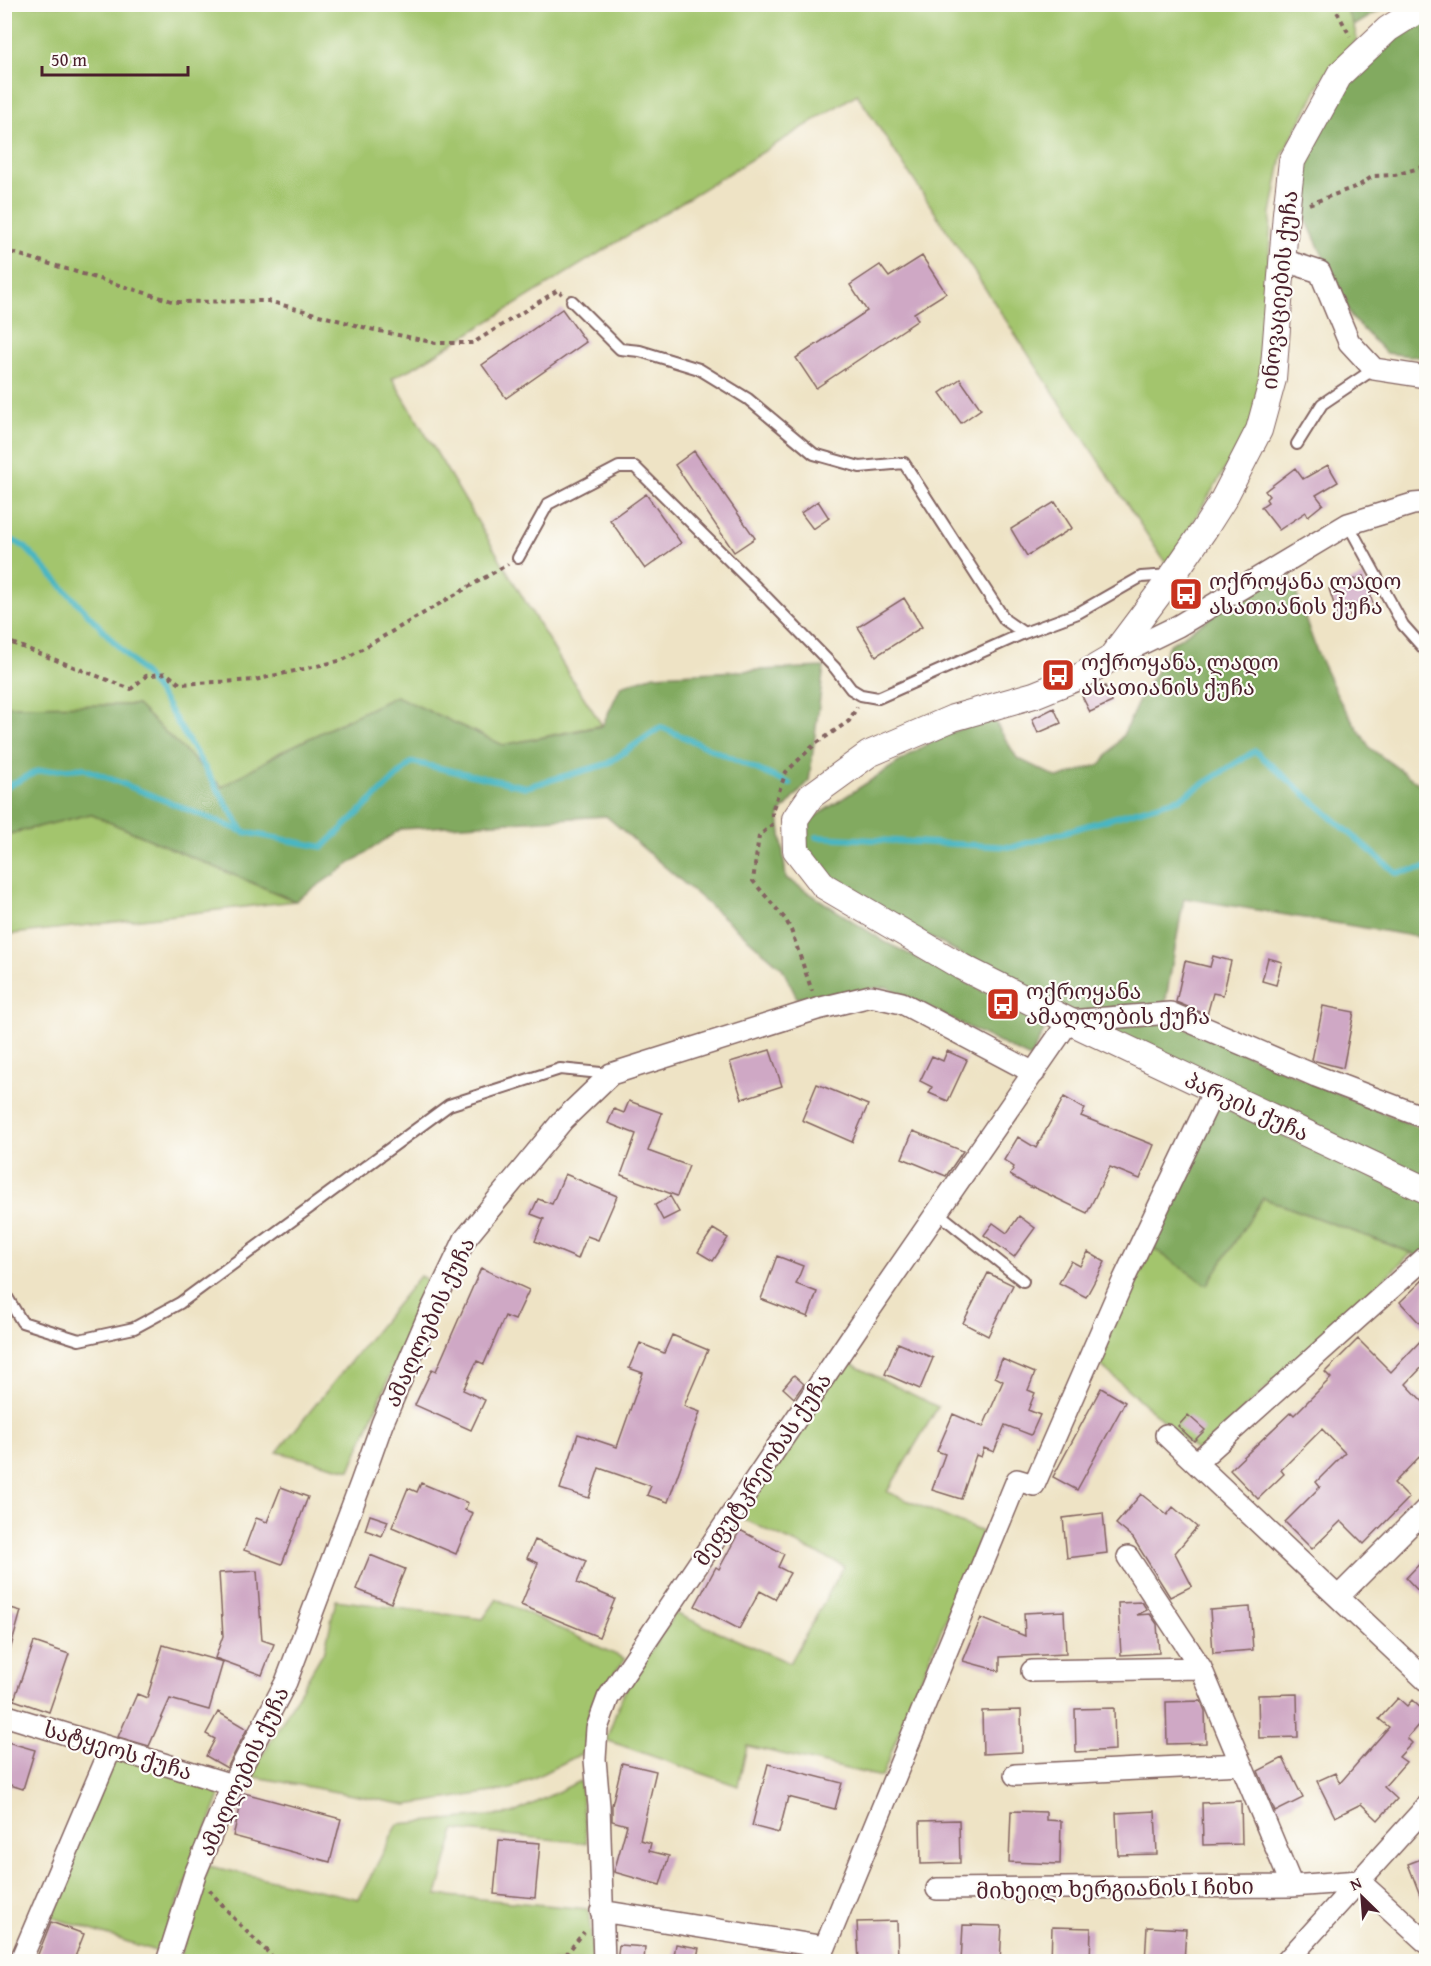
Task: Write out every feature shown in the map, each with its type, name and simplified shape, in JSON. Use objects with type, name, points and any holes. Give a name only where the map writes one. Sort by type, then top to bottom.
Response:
[{"type":"street","name":"ინოვაციების ქუჩა","points":[[1069,1021],[962,967],[824,886],[796,850],[795,819],[811,796],[869,754],[953,718],[1034,695],[1081,676],[1110,659],[1173,575],[1223,500],[1259,430],[1273,379],[1292,161],[1340,74],[1388,29],[1426,5]]},
{"type":"street","points":[[1283,261],[1320,272],[1349,342],[1374,369],[1426,377]]},
{"type":"street","points":[[1110,659],[1178,626],[1348,524],[1413,504],[1426,503]]},
{"type":"street","name":"ამაღლების ქუჩა","points":[[167,1962],[195,1874],[232,1785],[286,1682],[382,1424],[427,1319],[465,1239],[563,1120],[611,1074],[818,1009],[871,996],[902,1003],[1034,1073]]},
{"type":"street","points":[[1069,1021],[1170,1013],[1316,1076],[1426,1114]]},
{"type":"street","name":"მეფუტკრეობას ქუჩა","points":[[604,1962],[599,1806],[595,1759],[597,1728],[608,1698],[1069,1021]]},
{"type":"street","name":"პარკის ქუჩა","points":[[1069,1021],[1426,1190]]},
{"type":"street","points":[[601,1911],[825,1947],[1017,1480],[1034,1485],[1124,1279],[1214,1091]]},
{"type":"street","points":[[1196,1462],[1426,1257]]},
{"type":"street","points":[[1166,1435],[1426,1680]]},
{"type":"street","points":[[1339,1596],[1426,1509]]},
{"type":"street","points":[[1128,1557],[1201,1668],[1292,1886]]},
{"type":"street","points":[[1032,1671],[1201,1668]]},
{"type":"street","name":"სატყეოს ქუჩა","points":[[4,1715],[232,1785]]},
{"type":"street","points":[[20,1962],[111,1748]]},
{"type":"street","points":[[1015,1775],[1241,1764]]},
{"type":"street","points":[[1286,1962],[1426,1807]]},
{"type":"street","points":[[1359,1881],[1426,1942]]},
{"type":"street","name":"მიხეილ ხერგიანის I ჩიხი","points":[[937,1889],[1292,1886],[1359,1881]]},
{"type":"lane","points":[[572,301],[620,349],[640,351],[699,369],[747,399],[814,454],[860,467],[904,463],[1005,620],[1024,633]]},
{"type":"lane","points":[[1297,444],[1322,404],[1374,369]]},
{"type":"lane","points":[[518,558],[548,504],[619,467],[635,467],[775,606],[835,668],[851,689],[878,698],[1024,633],[1078,613],[1142,577],[1173,575]]},
{"type":"lane","points":[[1348,524],[1403,625],[1426,651]]},
{"type":"lane","points":[[4,1292],[22,1322],[78,1340],[134,1328],[180,1303],[449,1105],[560,1069],[611,1074]]},
{"type":"lane","points":[[937,1212],[1023,1281]]},
{"type":"path","points":[[1333,4],[1360,55]]},
{"type":"path","points":[[1286,213],[1360,185],[1373,176],[1395,175],[1426,166]]},
{"type":"path","points":[[4,250],[175,302],[268,301],[370,329],[436,342],[473,343],[558,290],[572,301]]},
{"type":"path","points":[[4,640],[131,689],[146,676],[166,674],[180,684],[255,680],[343,660],[518,558]]},
{"type":"path","points":[[780,789],[786,772],[814,745],[849,721],[856,712],[861,694]]},
{"type":"path","points":[[772,824],[759,836],[753,881],[786,920],[818,1009]]},
{"type":"path","points":[[195,1874],[241,1926],[278,1962]]},
{"type":"path","points":[[560,1962],[601,1911]]},
{"type":"green space","points":[[1344,4],[1357,39],[1323,78],[1282,156],[1271,213],[1265,354],[1254,421],[1167,565],[857,94],[416,366],[392,378],[568,673],[602,725],[503,745],[396,696],[281,752],[222,787],[137,705],[5,706],[4,5]]},
{"type":"green space","points":[[1344,5],[1389,5],[1354,26]]},
{"type":"green space","points":[[1426,14],[1426,358],[1386,353],[1352,318],[1295,196],[1309,153],[1351,78],[1396,32]]},
{"type":"green space","points":[[1287,567],[1317,652],[1340,701],[1370,748],[1426,789],[1426,938],[1184,898],[1164,1010],[1068,1013],[828,881],[806,849],[802,829],[811,819],[922,747],[950,733],[992,717],[1017,758],[1058,778],[1101,764],[1123,735],[1169,645]]},
{"type":"green space","points":[[824,667],[809,781],[779,815],[786,878],[885,942],[1048,1023],[1030,1058],[887,987],[797,998],[782,968],[606,816],[401,829],[295,901],[90,814],[5,835],[5,706],[137,705],[222,787],[281,752],[396,696],[503,745],[602,726],[621,686],[654,675]]},
{"type":"green space","points":[[90,814],[295,901],[5,935],[5,835]]},
{"type":"green space","points":[[1173,1023],[1426,1131],[1426,1183],[1090,1026]]},
{"type":"green space","points":[[1218,1105],[1426,1202],[1426,1272],[1412,1253],[1263,1198],[1207,1285],[1153,1248]]},
{"type":"green space","points":[[1263,1198],[1412,1253],[1198,1452],[1095,1360],[1153,1248],[1207,1284]]},
{"type":"green space","points":[[420,1276],[430,1281],[350,1470],[277,1452]]},
{"type":"green space","points":[[843,1360],[938,1407],[887,1492],[982,1532],[882,1777],[747,1746],[738,1786],[606,1740],[622,1696],[675,1613],[790,1663],[844,1566],[739,1517]]},
{"type":"green space","points":[[497,1599],[625,1659],[590,1708],[585,1752],[512,1789],[407,1805],[250,1776],[325,1649],[336,1600],[483,1619]]},
{"type":"green space","points":[[115,1754],[222,1790],[159,1952],[45,1915]]},
{"type":"green space","points":[[580,1781],[587,1843],[455,1830],[437,1895],[588,1909],[594,1961],[178,1962],[208,1866],[359,1899],[398,1824],[512,1814]]},
{"type":"building","points":[[922,256],[946,293],[914,313],[918,320],[816,388],[796,358],[867,311],[850,285],[880,265],[889,277]]},
{"type":"building","points":[[562,309],[586,342],[506,398],[482,365]]},
{"type":"building","points":[[960,379],[981,409],[961,423],[940,393]]},
{"type":"building","points":[[694,451],[755,538],[734,552],[675,465]]},
{"type":"building","points":[[1328,465],[1338,482],[1316,495],[1323,504],[1308,516],[1306,512],[1279,530],[1261,507],[1268,502],[1266,499],[1269,496],[1265,491],[1295,468],[1303,479]]},
{"type":"building","points":[[646,494],[681,543],[645,569],[610,520]]},
{"type":"building","points":[[818,501],[829,518],[813,529],[801,513]]},
{"type":"building","points":[[1055,502],[1072,528],[1027,556],[1011,529]]},
{"type":"building","points":[[1364,576],[1374,606],[1339,619],[1329,589]]},
{"type":"building","points":[[904,598],[922,627],[876,656],[858,627]]},
{"type":"building","points":[[1105,686],[1112,702],[1090,712],[1082,696]]},
{"type":"building","points":[[1054,708],[1061,723],[1038,733],[1032,719]]},
{"type":"building","points":[[1213,956],[1231,961],[1223,995],[1213,993],[1207,1015],[1176,1002],[1185,961],[1210,967]]},
{"type":"building","points":[[1268,958],[1282,962],[1276,985],[1262,981]]},
{"type":"building","points":[[1323,1006],[1354,1012],[1343,1068],[1312,1060]]},
{"type":"building","points":[[770,1050],[782,1086],[742,1099],[730,1062]]},
{"type":"building","points":[[947,1051],[967,1060],[948,1101],[929,1093],[932,1087],[920,1081],[932,1056],[943,1061]]},
{"type":"building","points":[[817,1084],[868,1105],[852,1142],[802,1120]]},
{"type":"building","points":[[1064,1097],[1085,1109],[1081,1116],[1154,1145],[1140,1179],[1110,1167],[1087,1213],[1032,1188],[1010,1175],[1014,1167],[1004,1160],[1018,1137],[1036,1148]]},
{"type":"building","points":[[629,1101],[662,1113],[648,1151],[689,1166],[677,1196],[621,1175],[636,1134],[608,1123],[614,1109],[624,1113]]},
{"type":"building","points":[[913,1131],[963,1151],[946,1176],[902,1158]]},
{"type":"building","points":[[565,1174],[617,1196],[598,1240],[587,1236],[578,1259],[535,1241],[544,1219],[531,1214],[538,1199],[552,1204]]},
{"type":"building","points":[[670,1196],[679,1212],[663,1220],[655,1205]]},
{"type":"building","points":[[1019,1216],[1035,1228],[1014,1257],[984,1235],[993,1223],[1007,1233]]},
{"type":"building","points":[[713,1229],[728,1238],[713,1261],[698,1252]]},
{"type":"building","points":[[1088,1252],[1105,1262],[1086,1297],[1059,1283],[1071,1261],[1080,1266]]},
{"type":"building","points":[[777,1256],[803,1266],[796,1284],[817,1292],[808,1317],[761,1299]]},
{"type":"building","points":[[481,1268],[529,1290],[515,1320],[505,1316],[484,1364],[477,1361],[463,1390],[485,1400],[471,1430],[415,1405],[432,1369],[436,1371]]},
{"type":"building","points":[[988,1273],[1013,1285],[988,1336],[963,1323]]},
{"type":"building","points":[[1426,1277],[1426,1330],[1400,1302]]},
{"type":"building","points":[[672,1335],[708,1350],[684,1406],[700,1412],[668,1502],[647,1495],[651,1486],[599,1468],[589,1498],[560,1489],[578,1434],[617,1447],[643,1373],[629,1368],[640,1343],[664,1353]]},
{"type":"building","points":[[1426,1335],[1426,1363],[1406,1384],[1426,1405],[1426,1450],[1394,1483],[1409,1498],[1364,1544],[1341,1521],[1312,1549],[1285,1522],[1320,1487],[1316,1482],[1345,1453],[1322,1429],[1281,1470],[1284,1474],[1258,1499],[1230,1470],[1291,1412],[1294,1415],[1331,1378],[1325,1372],[1358,1339],[1391,1372]]},
{"type":"building","points":[[898,1343],[933,1358],[920,1389],[885,1374]]},
{"type":"building","points":[[1002,1359],[1035,1373],[1028,1390],[1035,1393],[1028,1410],[1040,1415],[1031,1435],[1005,1425],[994,1452],[984,1448],[981,1457],[976,1455],[961,1499],[932,1490],[945,1454],[937,1451],[953,1414],[983,1427],[1003,1381],[995,1377]]},
{"type":"building","points":[[794,1375],[804,1384],[794,1398],[783,1388]]},
{"type":"building","points":[[1101,1388],[1125,1402],[1077,1490],[1053,1477]]},
{"type":"building","points":[[1188,1415],[1205,1430],[1194,1441],[1178,1426]]},
{"type":"building","points":[[421,1483],[468,1503],[465,1510],[473,1513],[456,1554],[392,1527],[408,1488],[417,1492]]},
{"type":"building","points":[[281,1487],[308,1497],[282,1564],[244,1550],[256,1518],[267,1522]]},
{"type":"building","points":[[1141,1494],[1167,1515],[1173,1507],[1197,1527],[1175,1553],[1192,1586],[1170,1597],[1133,1538],[1116,1524]]},
{"type":"building","points":[[1103,1513],[1107,1553],[1067,1558],[1063,1518]]},
{"type":"building","points":[[370,1515],[388,1521],[382,1536],[365,1530]]},
{"type":"building","points":[[740,1530],[784,1554],[778,1567],[790,1573],[775,1599],[760,1591],[739,1629],[695,1606],[716,1567],[719,1569]]},
{"type":"building","points":[[535,1540],[586,1561],[577,1583],[615,1599],[599,1637],[521,1605],[538,1563],[527,1558]]},
{"type":"building","points":[[370,1555],[405,1569],[391,1603],[356,1589]]},
{"type":"building","points":[[1426,1557],[1426,1599],[1406,1578]]},
{"type":"building","points":[[257,1571],[262,1640],[274,1644],[262,1675],[215,1658],[223,1636],[219,1573]]},
{"type":"building","points":[[1142,1602],[1147,1610],[1137,1615],[1150,1614],[1157,1624],[1159,1653],[1121,1655],[1118,1603]]},
{"type":"building","points":[[4,1606],[21,1611],[9,1654],[4,1654]]},
{"type":"building","points":[[1250,1607],[1253,1650],[1213,1653],[1210,1610]]},
{"type":"building","points":[[1064,1611],[1066,1654],[1000,1657],[1000,1671],[963,1661],[981,1618],[1025,1636],[1024,1613]]},
{"type":"building","points":[[34,1642],[69,1654],[49,1712],[14,1700]]},
{"type":"building","points":[[163,1645],[223,1662],[209,1710],[170,1699],[149,1746],[118,1737],[137,1694],[147,1698]]},
{"type":"building","points":[[1297,1694],[1298,1737],[1259,1738],[1258,1695]]},
{"type":"building","points":[[1398,1698],[1407,1706],[1412,1700],[1426,1713],[1426,1716],[1407,1738],[1412,1743],[1399,1757],[1406,1762],[1384,1787],[1397,1799],[1378,1820],[1361,1804],[1335,1817],[1317,1781],[1335,1773],[1340,1783],[1389,1727],[1379,1719]]},
{"type":"building","points":[[1201,1701],[1205,1711],[1206,1743],[1167,1744],[1166,1702]]},
{"type":"building","points":[[1114,1708],[1115,1750],[1076,1752],[1075,1709]]},
{"type":"building","points":[[1021,1710],[1022,1752],[983,1754],[982,1711]]},
{"type":"building","points":[[218,1712],[247,1729],[227,1768],[206,1756],[215,1739],[206,1734]]},
{"type":"building","points":[[4,1741],[35,1750],[23,1789],[4,1783]]},
{"type":"building","points":[[1283,1758],[1303,1798],[1275,1812],[1258,1771]]},
{"type":"building","points":[[622,1763],[656,1771],[640,1840],[651,1843],[649,1851],[669,1856],[660,1885],[614,1872],[627,1825],[612,1821],[612,1805]]},
{"type":"building","points":[[768,1764],[842,1783],[835,1809],[788,1797],[779,1833],[752,1826]]},
{"type":"building","points":[[244,1793],[341,1819],[330,1862],[233,1836]]},
{"type":"building","points":[[1241,1801],[1242,1844],[1203,1845],[1202,1803]]},
{"type":"building","points":[[1011,1811],[1046,1812],[1046,1820],[1061,1821],[1060,1864],[1009,1862]]},
{"type":"building","points":[[1155,1811],[1157,1854],[1118,1855],[1116,1813]]},
{"type":"building","points":[[959,1820],[960,1863],[921,1864],[920,1821]]},
{"type":"building","points":[[499,1840],[540,1843],[535,1898],[494,1894]]},
{"type":"building","points":[[1426,1857],[1426,1908],[1425,1908],[1408,1864]]},
{"type":"building","points":[[897,1921],[898,1962],[859,1962],[857,1922]]},
{"type":"building","points":[[51,1922],[84,1934],[73,1962],[35,1962]]},
{"type":"building","points":[[963,1925],[1002,1926],[1000,1962],[961,1962]]},
{"type":"building","points":[[1052,1927],[1091,1928],[1090,1962],[1051,1962]]},
{"type":"building","points":[[1147,1927],[1186,1929],[1184,1962],[1145,1962]]},
{"type":"building","points":[[676,1944],[699,1948],[696,1962],[673,1962]]},
{"type":"building","points":[[619,1945],[645,1947],[644,1962],[617,1962]]},
{"type":"waterway","points":[[4,536],[25,547],[146,676],[166,704],[243,831]]},
{"type":"waterway","points":[[4,788],[38,771],[83,768],[244,832],[323,847],[412,762],[526,787],[607,764],[661,727],[790,784]]},
{"type":"waterway","points":[[817,837],[1013,847],[1181,798],[1255,751],[1396,873],[1426,868]]},
{"type":"place","name":"ოქროყანა ლადო ასათიანის ქუჩა","points":[[1186,594]]},
{"type":"place","name":"ოქროყანა, ლადო ასათიანის ქუჩა","points":[[1058,675]]},
{"type":"place","name":"ოქროყანა ამაღლების ქუჩა","points":[[1003,1004]]}]
